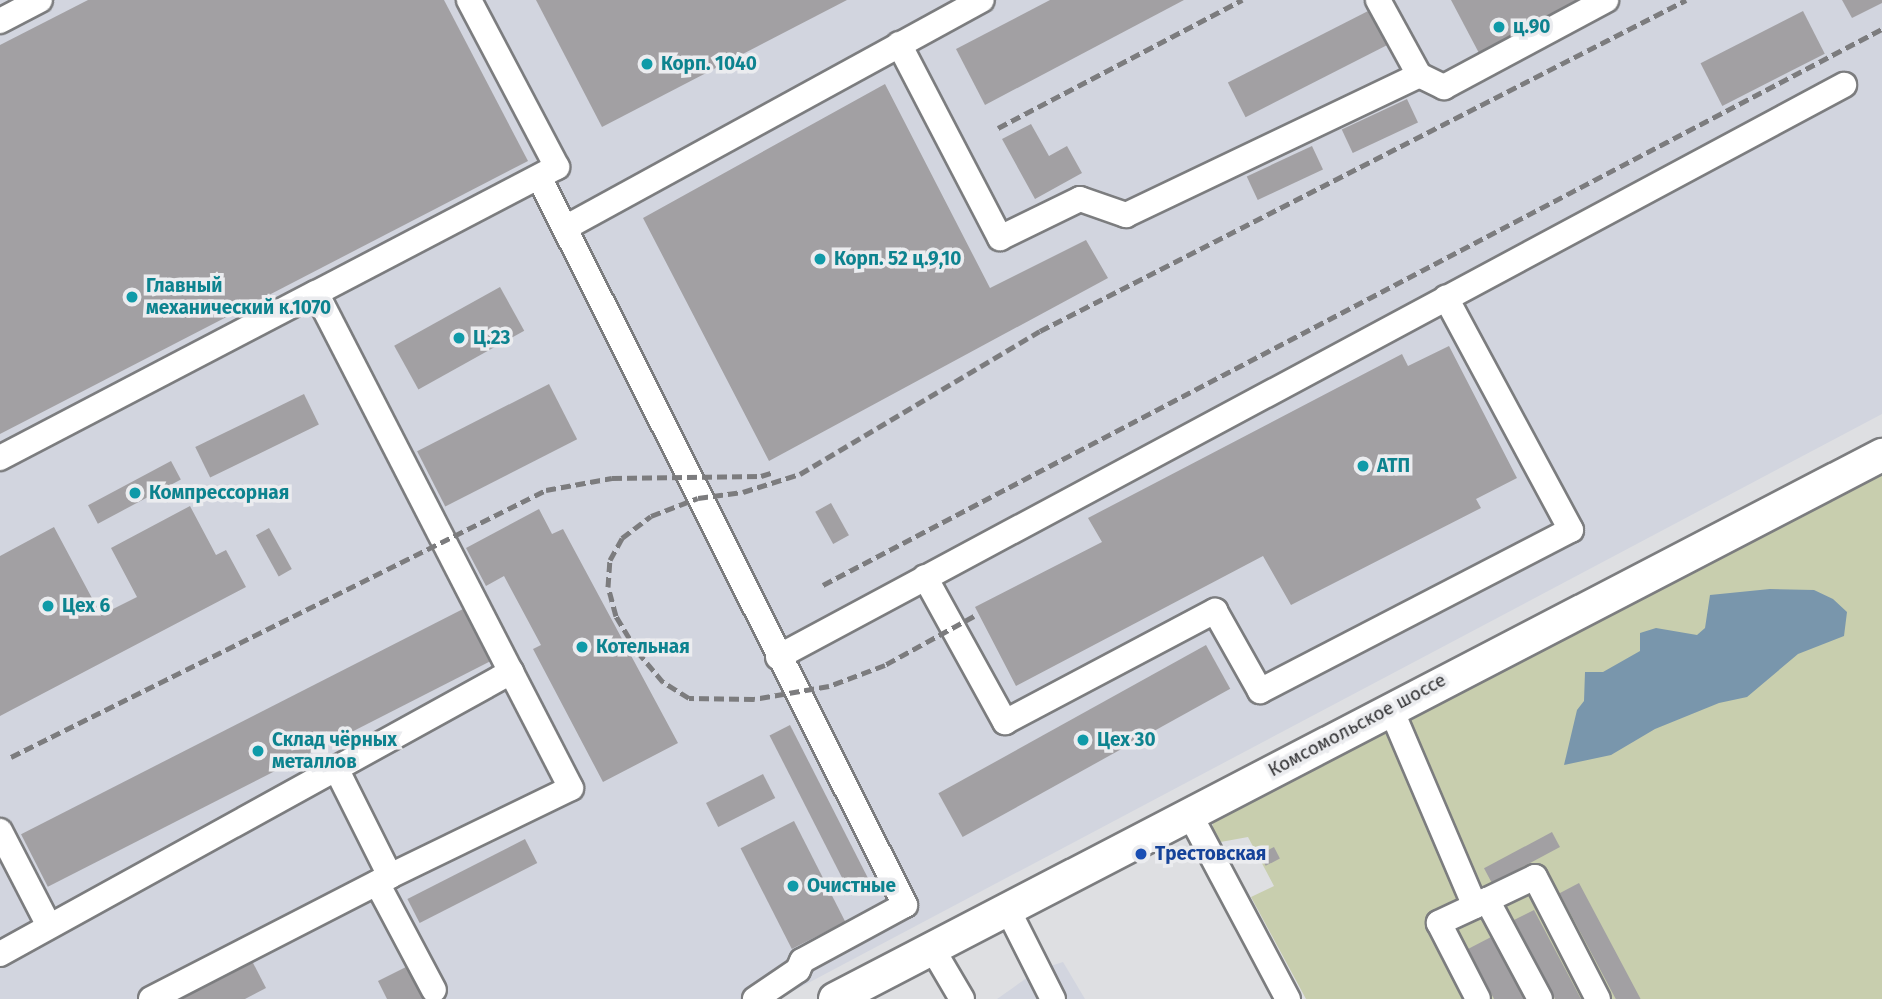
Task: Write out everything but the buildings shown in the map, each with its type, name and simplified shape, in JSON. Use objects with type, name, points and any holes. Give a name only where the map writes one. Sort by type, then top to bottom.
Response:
[{"type":"main road","name":"Комсомольское шоссе","points":[[835,999],[1390,707],[1882,454]]},
{"type":"street","points":[[0,21],[40,0]]},
{"type":"street","points":[[0,458],[557,167],[469,0]]},
{"type":"street","points":[[565,228],[982,0]]},
{"type":"street","points":[[1378,0],[1419,75],[1444,88],[1606,0]]},
{"type":"street","points":[[899,44],[1000,238],[1080,199],[1126,215],[1419,75]]},
{"type":"street","points":[[778,657],[1844,85]]},
{"type":"street","points":[[539,177],[905,905],[802,961],[798,970],[755,999]]},
{"type":"street","points":[[151,999],[383,879],[571,788],[316,293]]},
{"type":"street","points":[[926,577],[1004,722],[1215,611],[1260,691],[1571,530],[1446,298]]},
{"type":"street","points":[[0,954],[511,671]]},
{"type":"street","points":[[1390,707],[1481,903],[1540,999]]},
{"type":"street","points":[[335,768],[434,990]]},
{"type":"street","points":[[1189,813],[1288,999]]},
{"type":"street","points":[[0,831],[50,926]]},
{"type":"street","points":[[1478,999],[1439,923],[1535,877],[1598,999]]},
{"type":"street","points":[[1007,908],[1053,999]]},
{"type":"street","points":[[932,948],[962,999]]},
{"type":"shaded area","points":[[0,0],[1882,0],[1882,414],[778,999],[0,999]]},
{"type":"shaded area","points":[[1063,962],[1085,999],[997,999],[1038,970]]},
{"type":"green space","points":[[1882,462],[1882,999],[1306,999],[1251,897],[1274,886],[1248,837],[1215,843],[1212,820]]},
{"type":"water","points":[[1770,589],[1814,590],[1833,599],[1847,612],[1844,636],[1798,654],[1747,697],[1719,703],[1655,729],[1611,755],[1564,765],[1577,710],[1584,701],[1585,672],[1603,672],[1640,651],[1640,633],[1656,628],[1697,635],[1705,628],[1710,595]]},
{"type":"railway","points":[[998,128],[1242,0]]},
{"type":"railway","points":[[974,616],[885,665],[829,686],[754,699],[689,698],[663,682],[637,651],[616,616],[608,587],[610,560],[622,538],[651,516],[698,498],[743,492],[800,474],[1040,331],[1686,0]]},
{"type":"railway","points":[[823,585],[1882,29]]},
{"type":"railway","points":[[11,757],[546,490],[612,478],[761,476],[774,472]]},
{"type":"place","name":"ц.90","points":[[1499,27]]},
{"type":"place","name":"Корп. 1040","points":[[647,64]]},
{"type":"place","name":"Корп. 52 ц.9,10","points":[[820,259]]},
{"type":"place","name":"Главный механический к.1070","points":[[132,297]]},
{"type":"place","name":"Ц.23","points":[[459,338]]},
{"type":"place","name":"АТП","points":[[1363,466]]},
{"type":"place","name":"Компрессорная","points":[[135,493]]},
{"type":"place","name":"Цех 6","points":[[48,606]]},
{"type":"place","name":"Котельная","points":[[582,647]]},
{"type":"place","name":"Цех 30","points":[[1083,740]]},
{"type":"place","name":"Склад чёрных металлов","points":[[258,751]]},
{"type":"place","name":"Трестовская","points":[[1141,854]]},
{"type":"place","name":"Очистные","points":[[793,886]]}]
